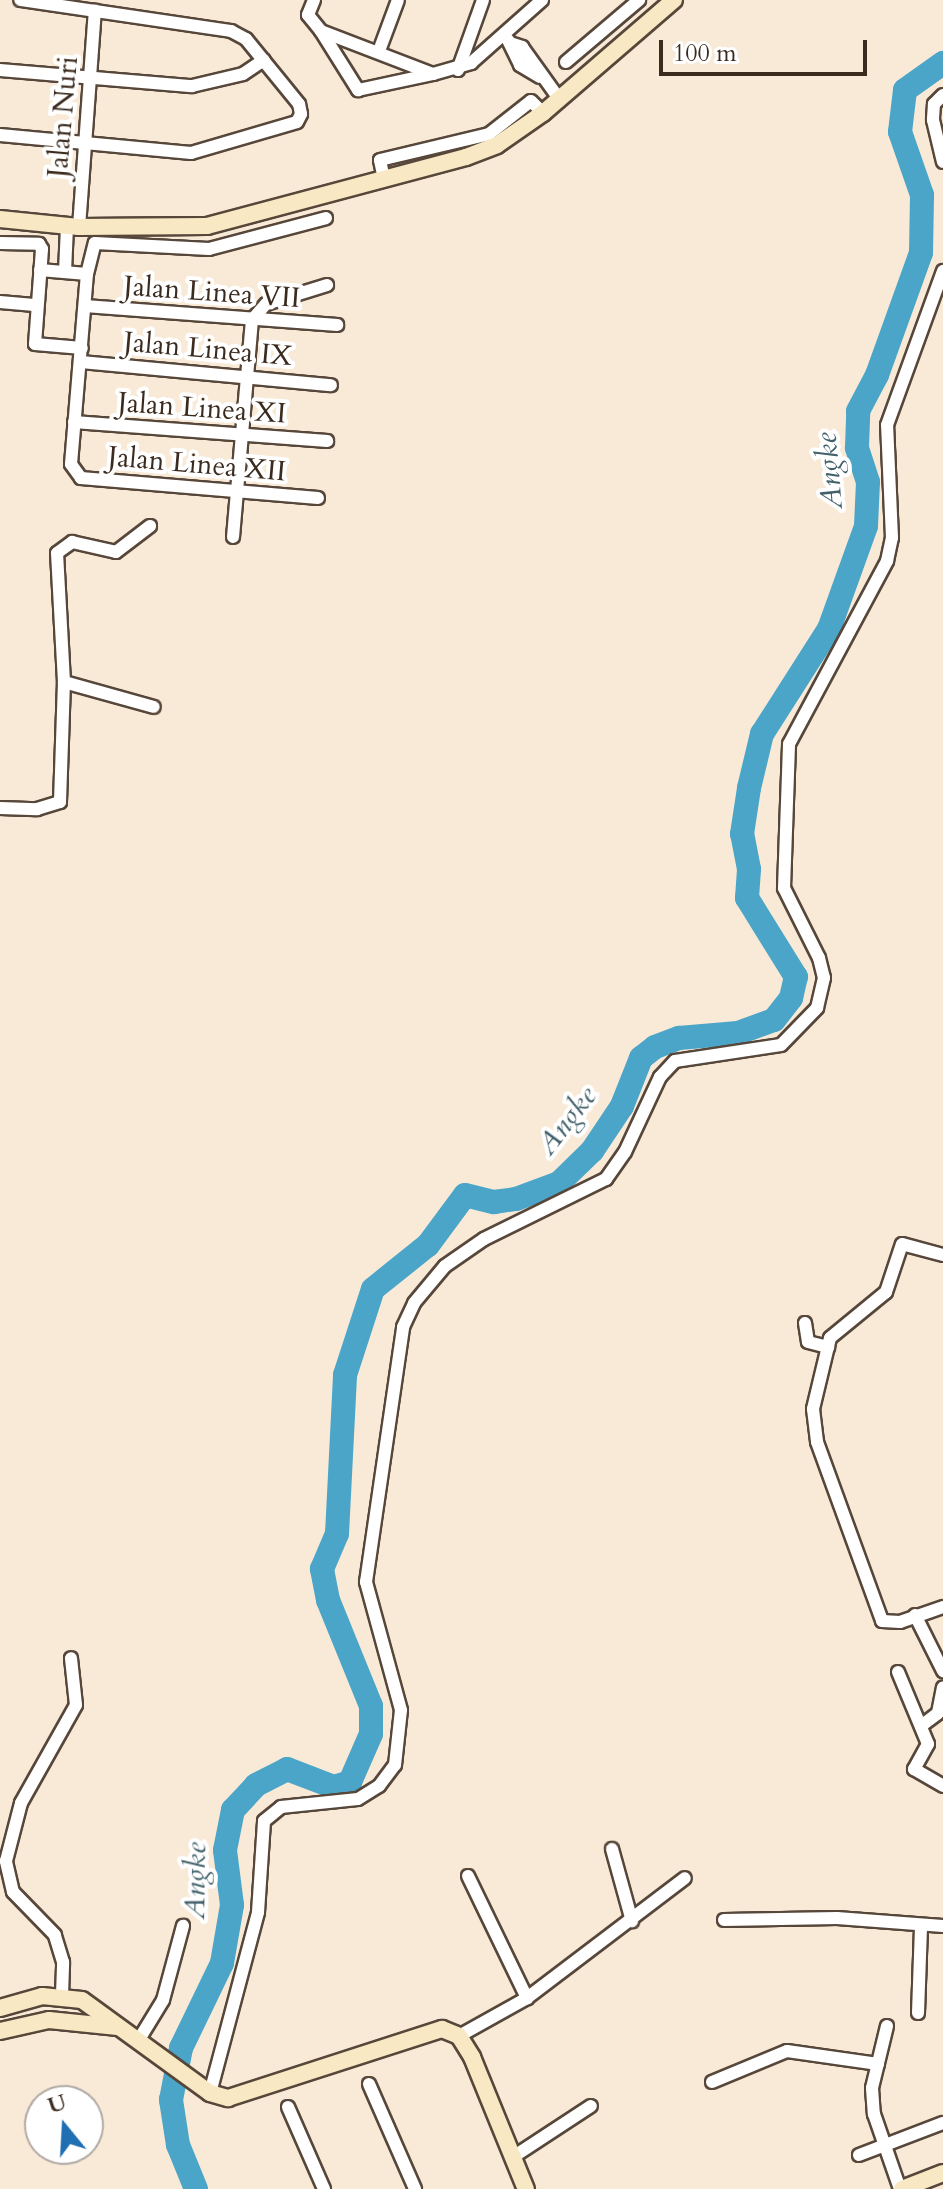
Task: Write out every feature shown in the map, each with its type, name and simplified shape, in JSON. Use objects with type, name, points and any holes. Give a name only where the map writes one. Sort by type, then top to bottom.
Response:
[{"type":"main road","points":[[0,219],[73,227],[207,226],[487,149],[560,100],[674,0]]},
{"type":"main road","points":[[0,2008],[62,1995],[82,2000],[210,2093],[228,2098],[424,2032],[442,2029],[459,2036],[527,2185]]},
{"type":"main road","points":[[0,2031],[49,2020],[118,2027]]},
{"type":"main road","points":[[901,2189],[943,2173]]},
{"type":"street","points":[[0,135],[191,153],[297,122],[301,114],[264,60],[246,39],[231,31],[20,0]]},
{"type":"street","points":[[314,0],[308,15],[358,90],[458,70],[507,40],[542,0]]},
{"type":"street","points":[[379,51],[398,0]]},
{"type":"street","points":[[458,70],[483,0]]},
{"type":"street","points":[[566,62],[639,0]]},
{"type":"street","name":"Jalan Nuri","points":[[65,272],[85,143],[95,11]]},
{"type":"street","points":[[321,31],[433,74]]},
{"type":"street","points":[[507,40],[520,65],[540,77],[560,100]]},
{"type":"street","points":[[0,70],[192,86],[243,74],[264,60]]},
{"type":"street","points":[[943,95],[934,104],[933,120],[943,162]]},
{"type":"street","points":[[74,422],[87,274],[95,243],[209,249],[326,218]]},
{"type":"street","points":[[0,243],[41,246],[35,344],[82,348]]},
{"type":"street","points":[[40,270],[87,274]]},
{"type":"street","points":[[210,2093],[258,1912],[264,1821],[281,1807],[358,1799],[379,1786],[395,1765],[401,1710],[366,1582],[403,1327],[414,1303],[445,1266],[484,1239],[606,1179],[625,1152],[660,1077],[675,1061],[781,1045],[817,1008],[824,978],[819,958],[784,888],[789,744],[887,561],[892,538],[887,425],[943,271]]},
{"type":"street","points":[[233,537],[252,320],[266,304],[327,285]]},
{"type":"street","points":[[0,302],[37,305]]},
{"type":"street","name":"Jalan Linea VII","points":[[85,306],[337,325]]},
{"type":"street","name":"Jalan Linea IX","points":[[81,362],[331,385]]},
{"type":"street","name":"Jalan Linea XI","points":[[74,422],[327,441]]},
{"type":"street","name":"Jalan Linea XII","points":[[74,422],[74,474],[237,495],[318,498]]},
{"type":"street","points":[[0,808],[37,809],[60,802],[64,682],[57,553],[72,542],[116,552],[150,526]]},
{"type":"street","points":[[64,682],[154,707]]},
{"type":"street","points":[[943,1255],[902,1244],[886,1292],[837,1330],[828,1347],[813,1395],[817,1442],[882,1621],[888,1624],[943,1607]]},
{"type":"street","points":[[805,1323],[808,1342],[828,1347]]},
{"type":"street","points":[[915,1615],[943,1671]]},
{"type":"street","points":[[62,1995],[63,1962],[55,1935],[13,1892],[6,1861],[21,1803],[76,1705],[71,1658]]},
{"type":"street","points":[[898,1672],[928,1746],[914,1769],[943,1786]]},
{"type":"street","points":[[921,1726],[938,1713],[943,1687]]},
{"type":"street","points":[[612,1849],[632,1921]]},
{"type":"street","points":[[468,1876],[527,1998]]},
{"type":"street","points":[[459,2036],[527,1998],[685,1878]]},
{"type":"street","points":[[724,1920],[837,1918],[943,1926]]},
{"type":"street","points":[[918,2013],[921,1925]]},
{"type":"street","points":[[145,2045],[163,2000],[183,1926]]},
{"type":"street","points":[[887,2026],[872,2088],[882,2144],[901,2189]]},
{"type":"street","points":[[712,2082],[787,2051],[878,2064]]},
{"type":"street","points":[[369,2084],[415,2189]]},
{"type":"street","points":[[513,2157],[591,2106]]},
{"type":"street","points":[[288,2107],[324,2189]]},
{"type":"street","points":[[859,2155],[943,2123]]},
{"type":"waterway","name":"Angke","points":[[196,2189],[178,2145],[171,2100],[181,2048],[222,1963],[232,1905],[225,1850],[233,1810],[256,1785],[287,1769],[334,1787],[350,1782],[371,1734],[371,1706],[328,1600],[322,1569],[337,1534],[345,1375],[373,1289],[428,1245],[465,1195],[494,1202],[516,1199],[559,1183],[592,1151],[622,1106],[641,1058],[655,1047],[679,1038],[738,1033],[774,1020],[791,998],[796,977],[747,898],[749,869],[742,834],[749,788],[762,734],[829,629],[866,526],[868,482],[857,448],[858,411],[877,375],[921,253],[922,195],[900,132],[905,90],[943,63]]}]
